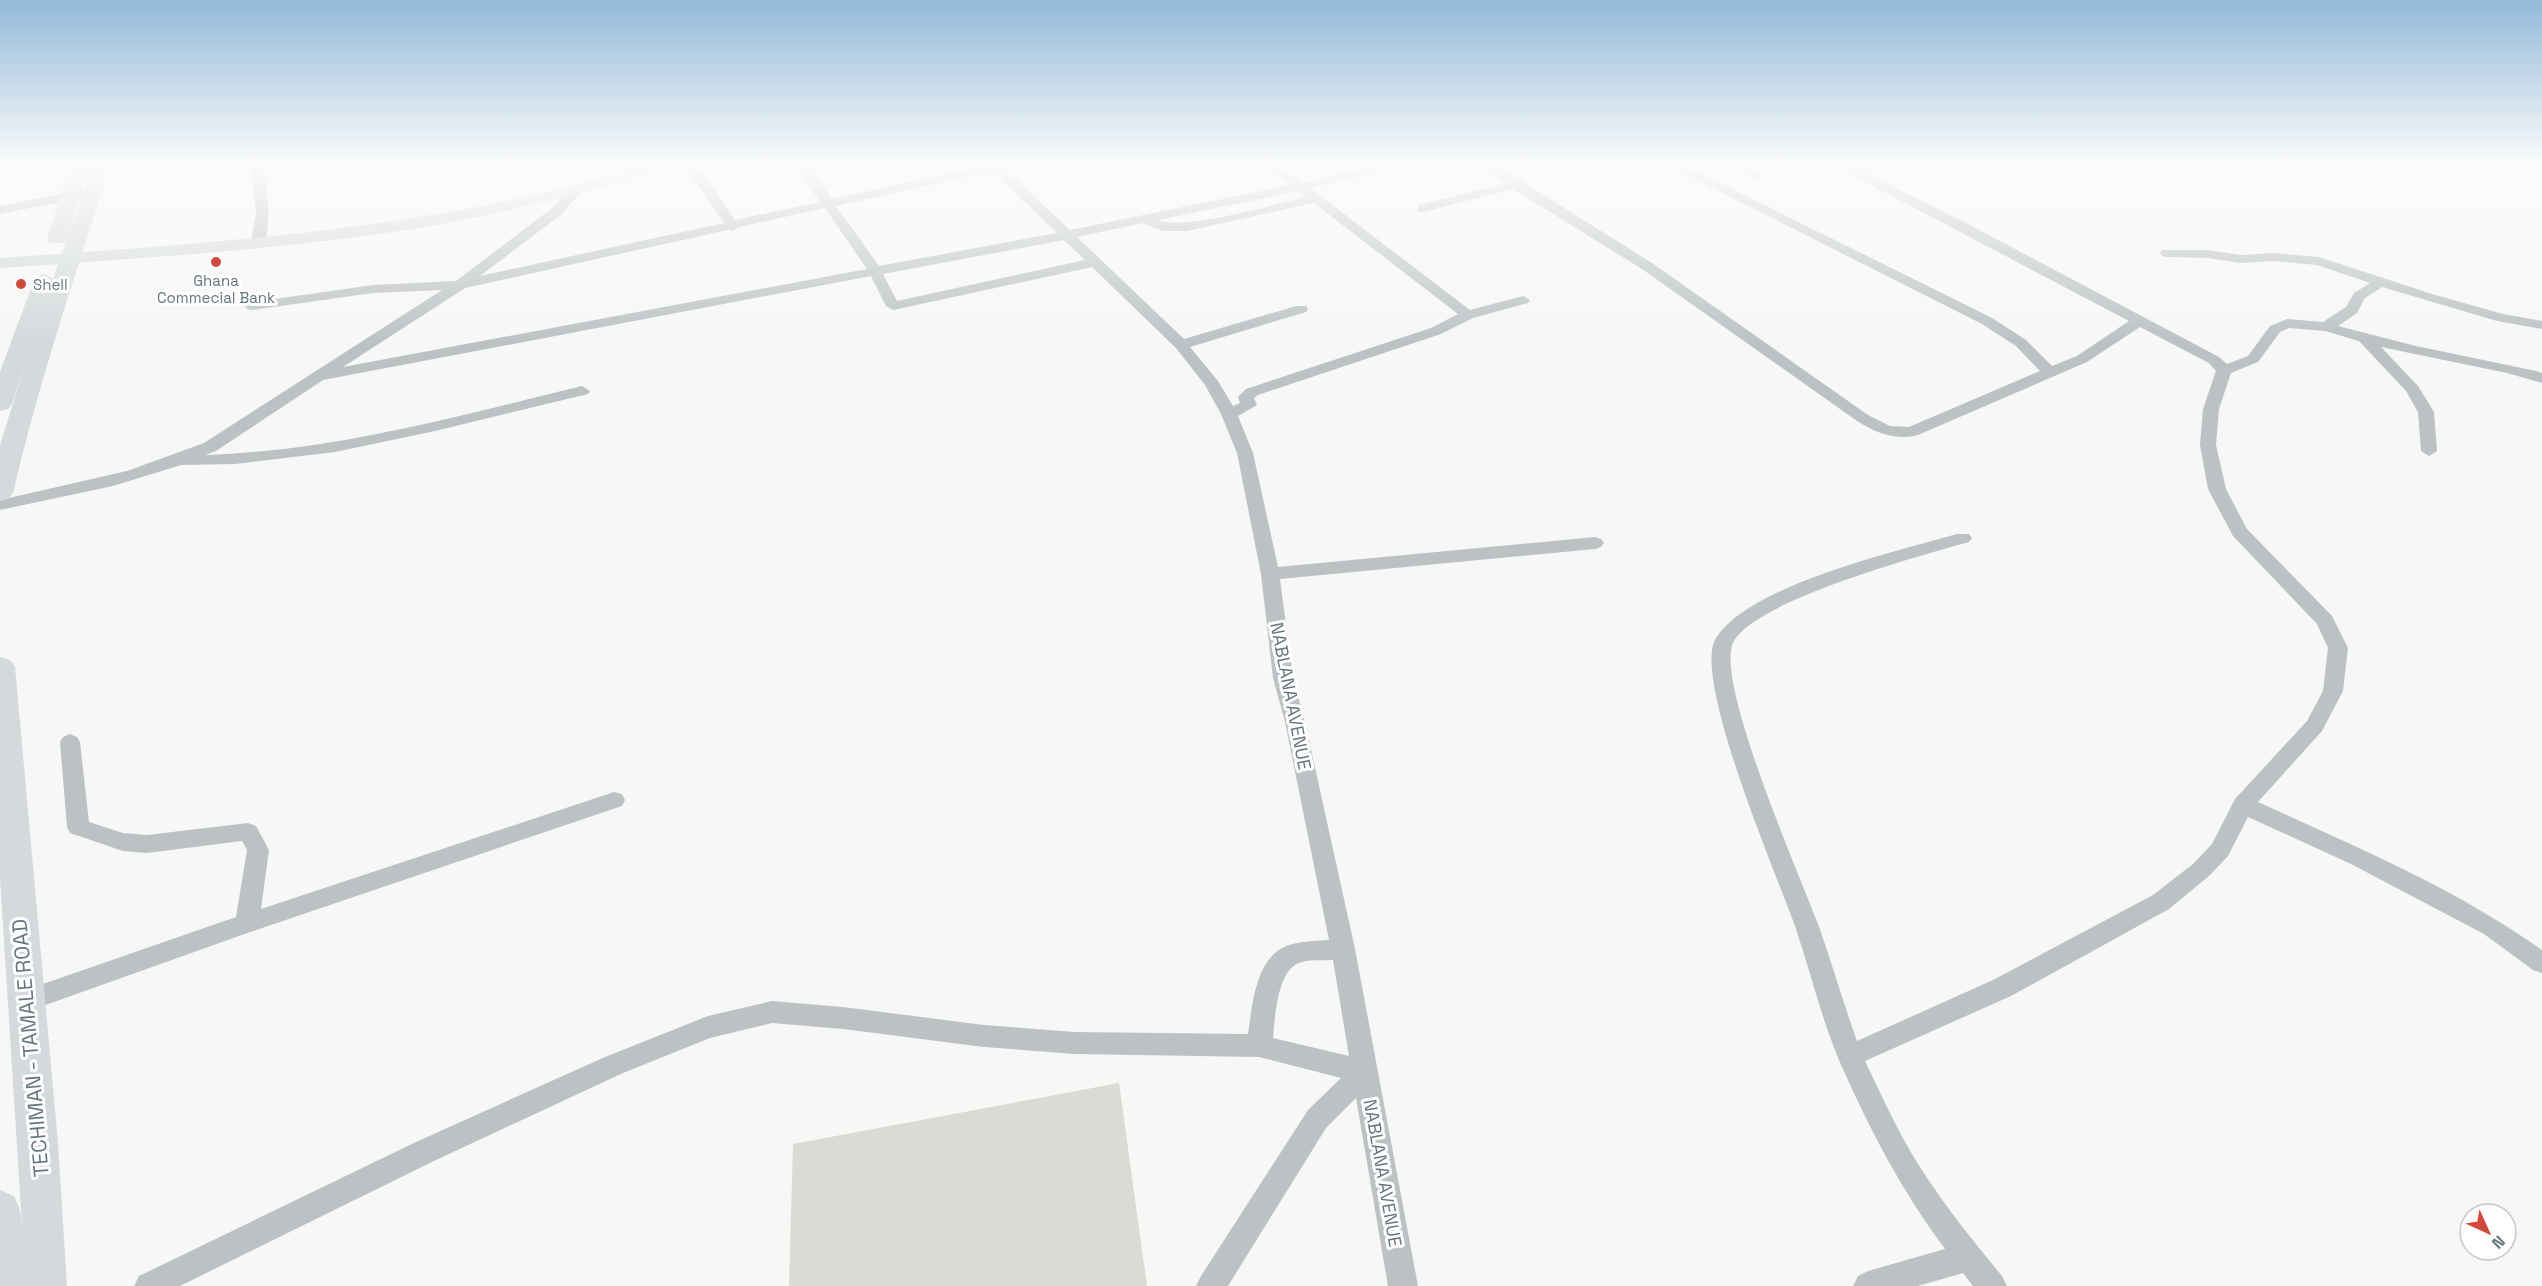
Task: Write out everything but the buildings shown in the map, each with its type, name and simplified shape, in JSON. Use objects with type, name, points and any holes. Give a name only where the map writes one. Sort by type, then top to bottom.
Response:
[{"type":"highway","points":[[0,493],[61,259],[66,223]]},
{"type":"highway","points":[[0,404],[78,223]]},
{"type":"highway","name":"TECHIMAN - TAMALE ROAD","points":[[0,667],[7,848],[26,1001],[38,1143],[46,1286]]},
{"type":"highway","points":[[0,1210],[7,1286]]},
{"type":"main road","points":[[0,263],[258,242],[408,223]]},
{"type":"street","points":[[258,242],[263,223]]},
{"type":"street","points":[[0,493],[84,487],[180,461],[210,447],[460,285],[542,223]]},
{"type":"street","points":[[730,223],[733,227]]},
{"type":"street","points":[[252,306],[373,289],[460,285],[750,223]]},
{"type":"street","points":[[841,223],[875,272],[893,306],[1095,262]]},
{"type":"street","name":"NABLANA AVENUE","points":[[1056,223],[1181,345],[1212,384],[1229,414],[1245,453],[1270,574],[1284,678],[1343,949],[1403,1286]]},
{"type":"street","points":[[317,377],[1124,223]]},
{"type":"street","points":[[1153,223],[1162,227],[1187,227],[1206,223]]},
{"type":"street","points":[[1346,223],[1467,315]]},
{"type":"street","points":[[1577,223],[1647,266],[1878,428],[1894,433],[1912,432],[2050,373],[2105,345],[2141,320]]},
{"type":"street","points":[[1792,223],[1987,321],[2021,343],[2050,373]]},
{"type":"street","points":[[1952,223],[2141,320],[2214,360],[2224,370]]},
{"type":"street","points":[[2167,253],[2208,254],[2241,259],[2298,258],[2352,271],[2380,282],[2492,315],[2542,325]]},
{"type":"street","points":[[2326,327],[2352,310],[2359,296],[2380,282]]},
{"type":"street","points":[[1229,414],[1249,405],[1246,397],[1252,392],[1436,331],[1467,315],[1523,300]]},
{"type":"street","points":[[1181,345],[1301,309]]},
{"type":"street","points":[[2224,370],[2253,359],[2275,329],[2287,323],[2326,327],[2365,339],[2446,357],[2493,364],[2542,378]]},
{"type":"street","points":[[2365,339],[2412,389],[2426,412],[2430,451]]},
{"type":"street","points":[[1850,1056],[2002,988],[2161,902],[2201,870],[2220,850],[2243,805],[2315,726],[2333,691],[2338,648],[2325,621],[2239,532],[2217,489],[2208,446],[2211,409],[2223,379],[2224,370]]},
{"type":"street","points":[[180,461],[258,459],[297,453],[445,424],[582,391]]},
{"type":"street","points":[[1963,538],[1822,581],[1748,617],[1723,642],[1720,656],[1731,716],[1806,924],[1850,1056],[1903,1164],[1968,1257],[1992,1286]]},
{"type":"street","points":[[1270,574],[1595,543]]},
{"type":"street","points":[[70,742],[78,827],[123,842],[147,844],[248,832],[258,850],[247,923]]},
{"type":"street","points":[[26,1001],[247,923],[614,800]]},
{"type":"street","points":[[2243,805],[2359,858],[2472,916],[2492,927],[2542,963]]},
{"type":"street","points":[[1259,1046],[1271,978],[1277,965],[1291,955],[1343,949]]},
{"type":"street","points":[[149,1286],[426,1151],[614,1065],[708,1027],[772,1012],[843,1018],[984,1036],[1076,1043],[1259,1046],[1365,1072]]},
{"type":"street","points":[[1211,1286],[1317,1119],[1365,1072]]},
{"type":"street","points":[[1868,1286],[1968,1257]]},
{"type":"shaded area","points":[[1119,1083],[1147,1286],[789,1286],[793,1144]]},
{"type":"place","name":"Ghana Commecial Bank","points":[[216,262]]},
{"type":"place","name":"Shell","points":[[21,284]]}]
